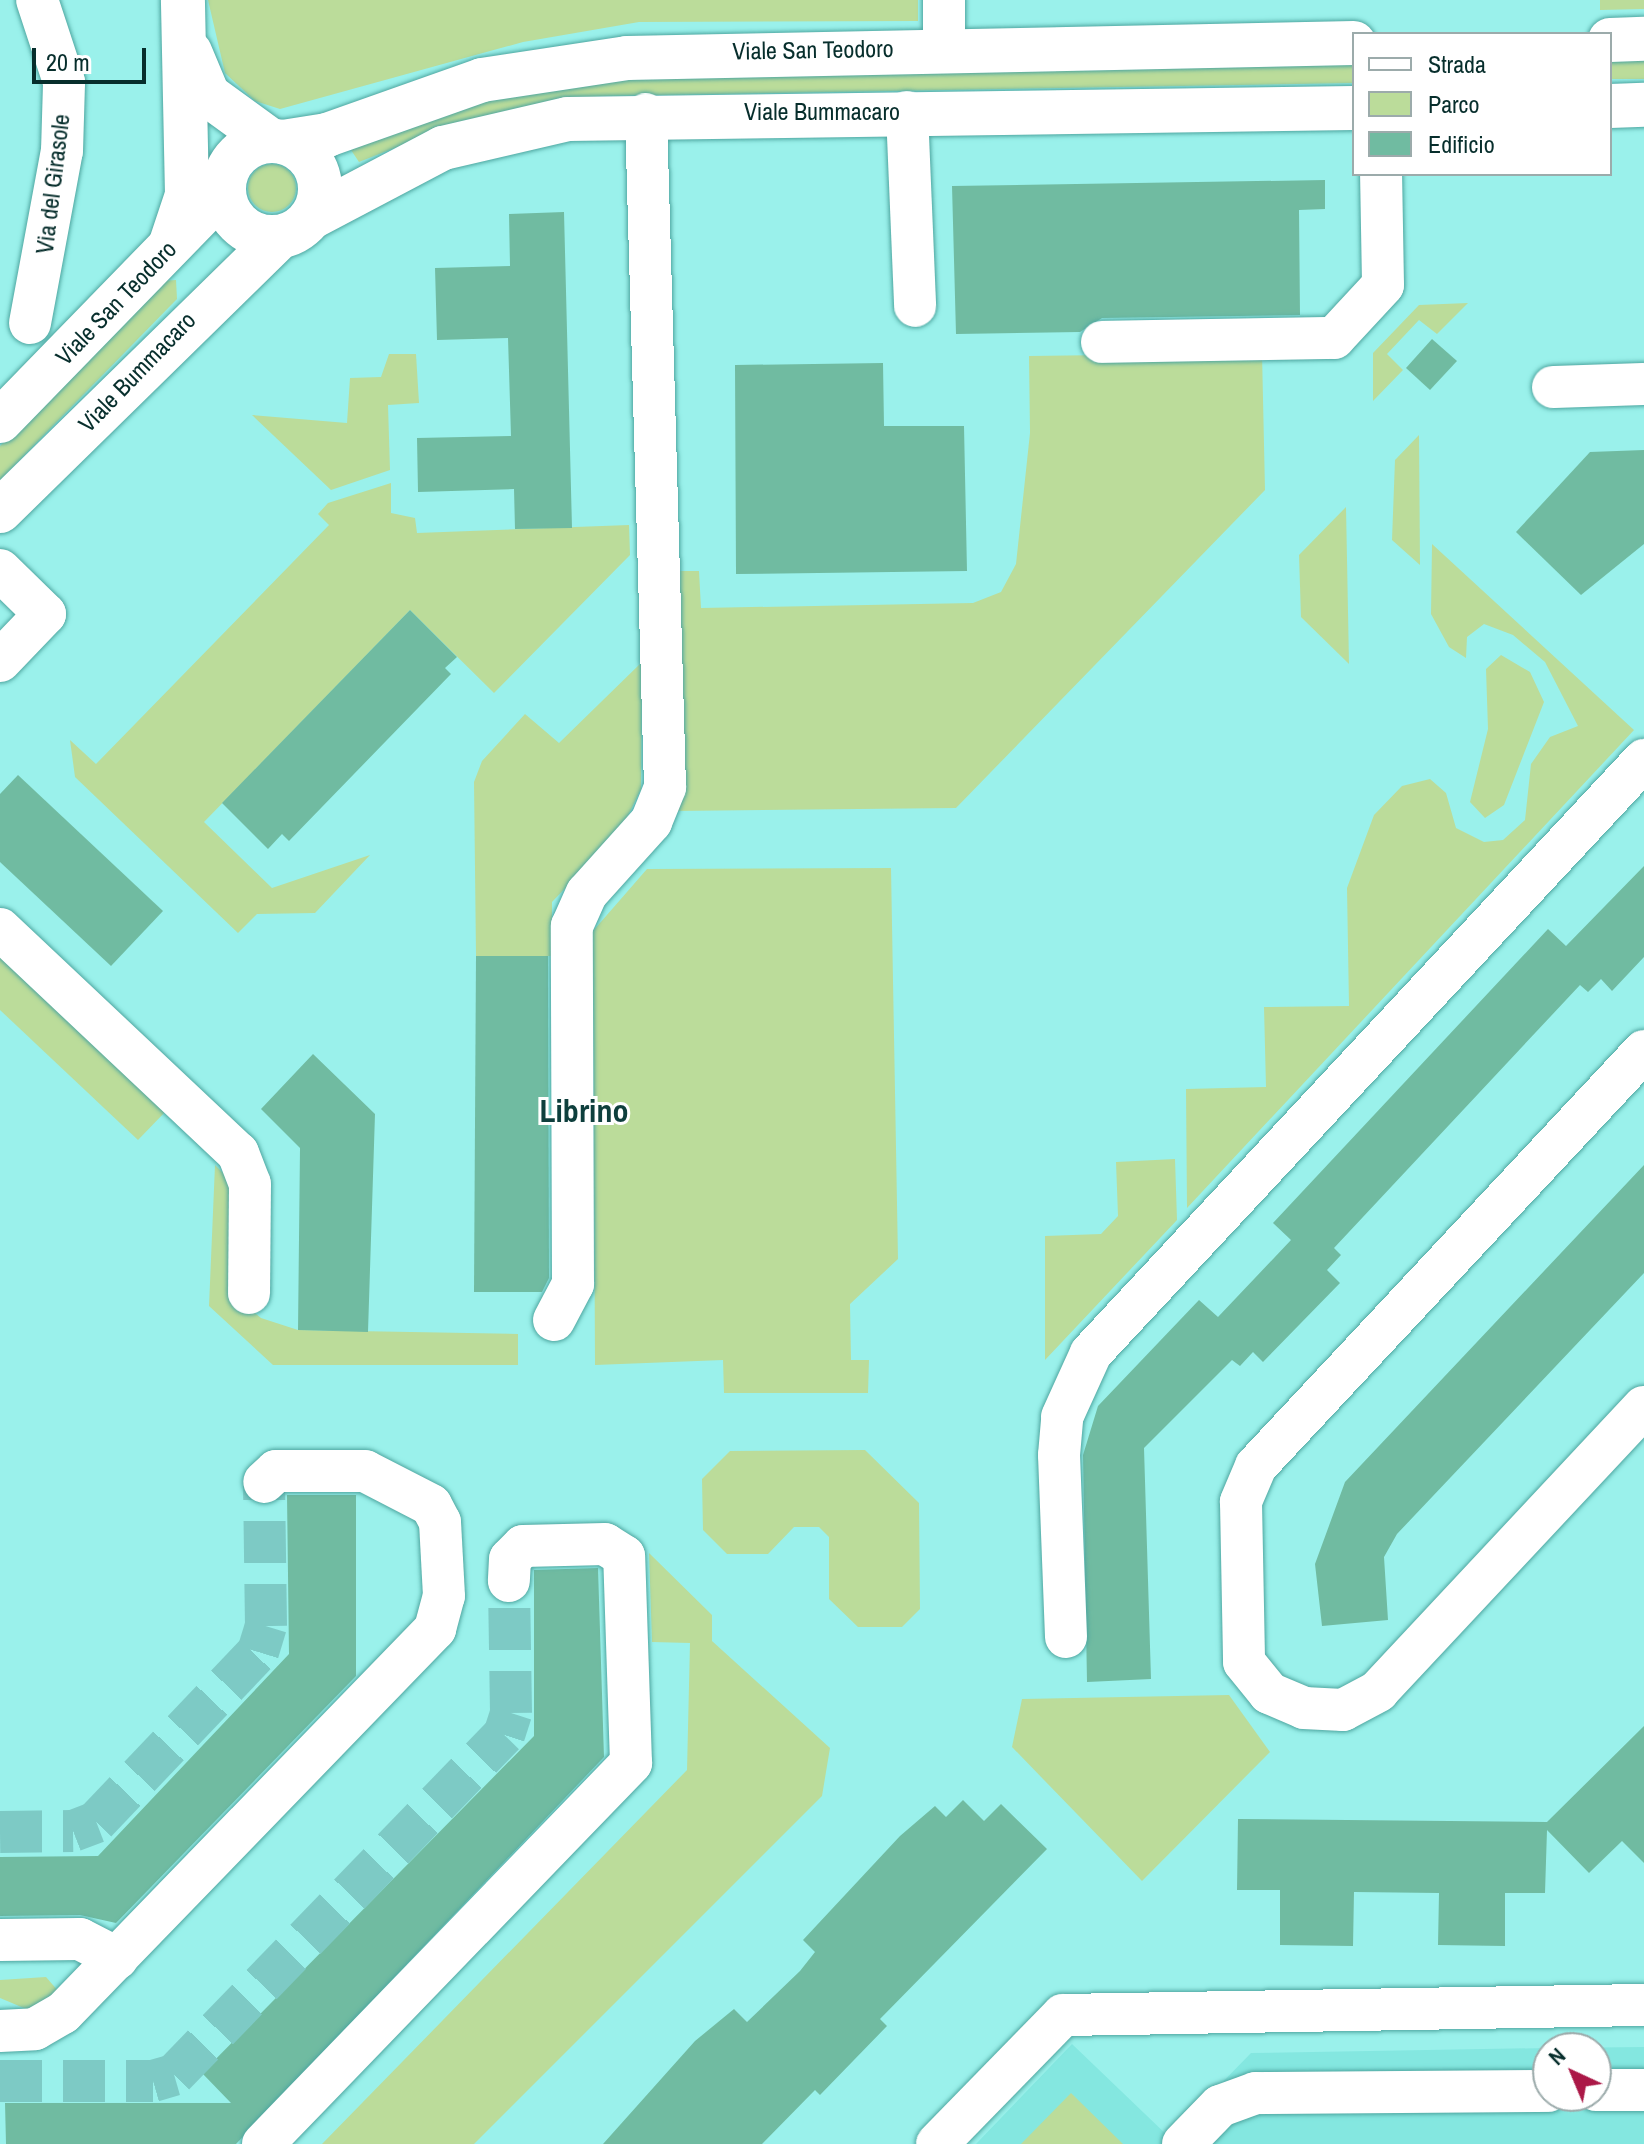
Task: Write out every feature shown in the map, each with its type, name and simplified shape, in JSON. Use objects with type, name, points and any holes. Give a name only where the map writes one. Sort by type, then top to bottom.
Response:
[{"type":"main road","points":[[169,248],[187,195],[185,19]]},
{"type":"main road","points":[[185,19],[208,95],[315,166],[321,191],[295,227],[241,227],[226,205],[226,175],[186,104]]},
{"type":"main road","points":[[1612,40],[1644,39]]},
{"type":"main road","name":"Viale San Teodoro","points":[[277,141],[540,68],[728,51],[1352,43]]},
{"type":"main road","points":[[1612,106],[1644,105]]},
{"type":"main road","name":"Viale Bummacaro","points":[[0,511],[295,227],[443,148],[568,119],[646,114],[1352,108]]},
{"type":"main road","points":[[226,175],[248,147],[277,141]]},
{"type":"main road","name":"Viale San Teodoro","points":[[0,421],[169,248],[226,175]]},
{"type":"street","name":"Via del Girasole","points":[[30,323],[62,151],[64,82],[37,0]]},
{"type":"street","points":[[944,0],[944,48]]},
{"type":"street","points":[[907,112],[915,306]]},
{"type":"street","points":[[554,1320],[573,1284],[572,926],[587,893],[651,822],[665,787],[646,114]]},
{"type":"street","points":[[1102,342],[1334,338],[1383,285],[1381,176]]},
{"type":"street","points":[[1553,387],[1644,384]]},
{"type":"street","points":[[0,570],[45,614],[0,661]]},
{"type":"street","points":[[1066,1637],[1062,1417],[1091,1353],[1644,760]]},
{"type":"street","points":[[0,929],[238,1153],[250,1184],[249,1293]]},
{"type":"street","points":[[1644,1051],[1256,1466],[1241,1502],[1237,1610],[1244,1662],[1269,1693],[1304,1708],[1343,1710],[1378,1691],[1644,1407]]},
{"type":"street","points":[[0,2031],[48,2024],[117,1958],[423,1644],[441,1612],[440,1522],[422,1498],[365,1471],[284,1470],[264,1482]]},
{"type":"street","points":[[263,2144],[631,1763],[624,1556],[605,1544],[530,1544],[510,1559],[509,1581]]},
{"type":"street","points":[[0,1940],[80,1939],[117,1958]]},
{"type":"street","points":[[937,2144],[1063,2015],[1644,2005]]},
{"type":"street","points":[[1612,2090],[1644,2090]]},
{"type":"street","points":[[1183,2144],[1220,2106],[1256,2093],[1532,2091]]},
{"type":"shaded area","points":[[1072,2044],[1169,2137],[1251,2053],[1532,2048],[1532,2112],[1612,2112],[1612,2047],[1644,2047],[1644,2144],[976,2144]]},
{"type":"green space","points":[[208,0],[918,0],[918,21],[639,22],[523,42],[280,109],[255,101],[225,73]]},
{"type":"green space","points":[[1600,0],[1644,0],[1644,9],[1600,10]]},
{"type":"green space","points":[[1612,58],[1644,58],[1644,79],[1612,79]]},
{"type":"green space","points":[[1352,62],[1352,83],[601,96],[430,134],[359,162],[351,150],[463,103],[639,73]]},
{"type":"green space","points":[[272,164],[289,171],[296,188],[289,205],[272,212],[255,205],[248,188],[255,171]]},
{"type":"green space","points":[[176,280],[177,299],[0,480],[0,446],[162,281]]},
{"type":"green space","points":[[1468,303],[1437,334],[1419,320],[1387,354],[1403,370],[1373,401],[1373,353],[1419,305]]},
{"type":"green space","points":[[1262,353],[1265,490],[956,808],[673,811],[678,571],[699,571],[701,608],[973,603],[1001,592],[1016,564],[1030,433],[1029,356]]},
{"type":"green space","points":[[389,354],[416,354],[419,403],[388,405],[390,470],[331,490],[252,415],[347,423],[350,378],[381,377]]},
{"type":"green space","points":[[1419,435],[1420,565],[1392,540],[1395,460]]},
{"type":"green space","points":[[391,483],[391,513],[415,518],[417,533],[629,525],[630,555],[494,693],[410,610],[204,822],[272,888],[370,855],[315,913],[257,914],[238,933],[75,777],[70,740],[96,764],[329,525],[318,514],[328,503]]},
{"type":"green space","points":[[1346,507],[1349,664],[1301,617],[1299,555]]},
{"type":"green space","points":[[1432,544],[1634,730],[1187,1208],[1186,1089],[1266,1087],[1264,1007],[1349,1006],[1347,888],[1374,815],[1402,786],[1430,779],[1446,793],[1456,828],[1484,842],[1503,840],[1525,820],[1531,764],[1550,737],[1578,726],[1545,662],[1513,635],[1484,624],[1467,637],[1466,658],[1449,647],[1431,614]]},
{"type":"green space","points":[[1501,655],[1530,672],[1544,702],[1504,805],[1485,818],[1470,802],[1488,729],[1486,669]]},
{"type":"green space","points":[[642,662],[641,789],[621,830],[552,902],[552,956],[476,956],[474,782],[482,761],[525,714],[559,743]]},
{"type":"green space","points":[[891,868],[898,1259],[850,1304],[851,1360],[869,1360],[868,1393],[724,1393],[723,1360],[595,1365],[593,931],[647,869]]},
{"type":"green space","points":[[0,954],[167,1110],[138,1140],[0,1010]]},
{"type":"green space","points":[[1175,1159],[1177,1220],[1045,1360],[1045,1236],[1101,1234],[1118,1216],[1116,1162]]},
{"type":"green space","points":[[215,1165],[235,1185],[234,1296],[261,1318],[298,1330],[518,1334],[518,1365],[273,1365],[209,1306]]},
{"type":"green space","points":[[865,1450],[919,1503],[920,1609],[902,1627],[858,1627],[829,1599],[829,1537],[819,1527],[794,1527],[768,1554],[727,1554],[703,1530],[702,1479],[730,1451]]},
{"type":"green space","points":[[649,1553],[712,1615],[712,1641],[830,1748],[822,1796],[474,2144],[322,2144],[687,1770],[690,1643],[652,1642]]},
{"type":"green space","points":[[1229,1695],[1270,1752],[1142,1881],[1012,1747],[1022,1699]]},
{"type":"green space","points":[[46,1977],[59,1992],[31,2011],[0,1998],[0,1980]]},
{"type":"green space","points":[[1071,2093],[1123,2144],[1021,2144]]},
{"type":"building","points":[[1325,180],[1325,209],[1299,210],[1300,315],[1102,318],[1080,332],[956,334],[952,186]]},
{"type":"building","points":[[564,212],[572,528],[515,529],[514,489],[418,492],[417,438],[511,436],[508,338],[437,340],[435,268],[510,266],[509,214]]},
{"type":"building","points":[[1432,339],[1457,361],[1430,390],[1406,368]]},
{"type":"building","points":[[883,363],[884,426],[964,426],[967,571],[736,574],[735,365]]},
{"type":"building","points":[[1644,450],[1644,544],[1581,595],[1516,532],[1590,452]]},
{"type":"building","points":[[410,610],[457,657],[445,668],[451,674],[289,841],[282,834],[268,849],[222,803]]},
{"type":"building","points":[[18,775],[163,911],[111,966],[0,862],[0,794]]},
{"type":"building","points":[[1644,866],[1644,957],[1612,991],[1601,979],[1588,992],[1580,985],[1334,1248],[1341,1255],[1327,1270],[1340,1283],[1263,1362],[1253,1352],[1240,1366],[1232,1360],[1144,1448],[1151,1679],[1087,1682],[1083,1455],[1098,1406],[1199,1300],[1218,1317],[1291,1240],[1273,1223],[1548,929],[1566,946]]},
{"type":"building","points":[[476,956],[548,956],[549,1278],[542,1292],[474,1292]]},
{"type":"building","points":[[313,1054],[375,1114],[368,1332],[298,1330],[300,1148],[261,1109]]},
{"type":"building","points":[[1644,1165],[1644,1273],[1397,1534],[1384,1557],[1388,1620],[1322,1626],[1315,1564],[1345,1482]]},
{"type":"building","points":[[287,1495],[356,1495],[356,1676],[116,1923],[80,1915],[0,1916],[0,1857],[98,1856],[289,1654]]},
{"type":"building","points":[[598,1568],[604,1757],[236,2144],[6,2144],[5,2103],[231,2103],[202,2073],[534,1736],[534,1570]]},
{"type":"building","points":[[1644,1726],[1644,1863],[1622,1841],[1589,1873],[1547,1830],[1545,1893],[1505,1893],[1505,1946],[1438,1945],[1439,1893],[1354,1892],[1353,1946],[1280,1945],[1280,1890],[1237,1890],[1238,1819],[1547,1822]]},
{"type":"building","points":[[963,1800],[984,1821],[1001,1804],[1047,1849],[880,2019],[887,2026],[820,2095],[815,2090],[762,2144],[603,2144],[695,2041],[734,2009],[747,2022],[800,1971],[815,1952],[803,1940],[900,1836],[935,1806],[946,1817]]},
{"type":"tunnel","points":[[0,1832],[73,1831],[96,1822],[258,1652],[266,1626],[264,1482]]},
{"type":"tunnel","points":[[0,2081],[153,2081],[174,2075],[504,1735],[511,1713],[509,1581]]},
{"type":"district","name":"Librino","points":[[584,1111]]}]
